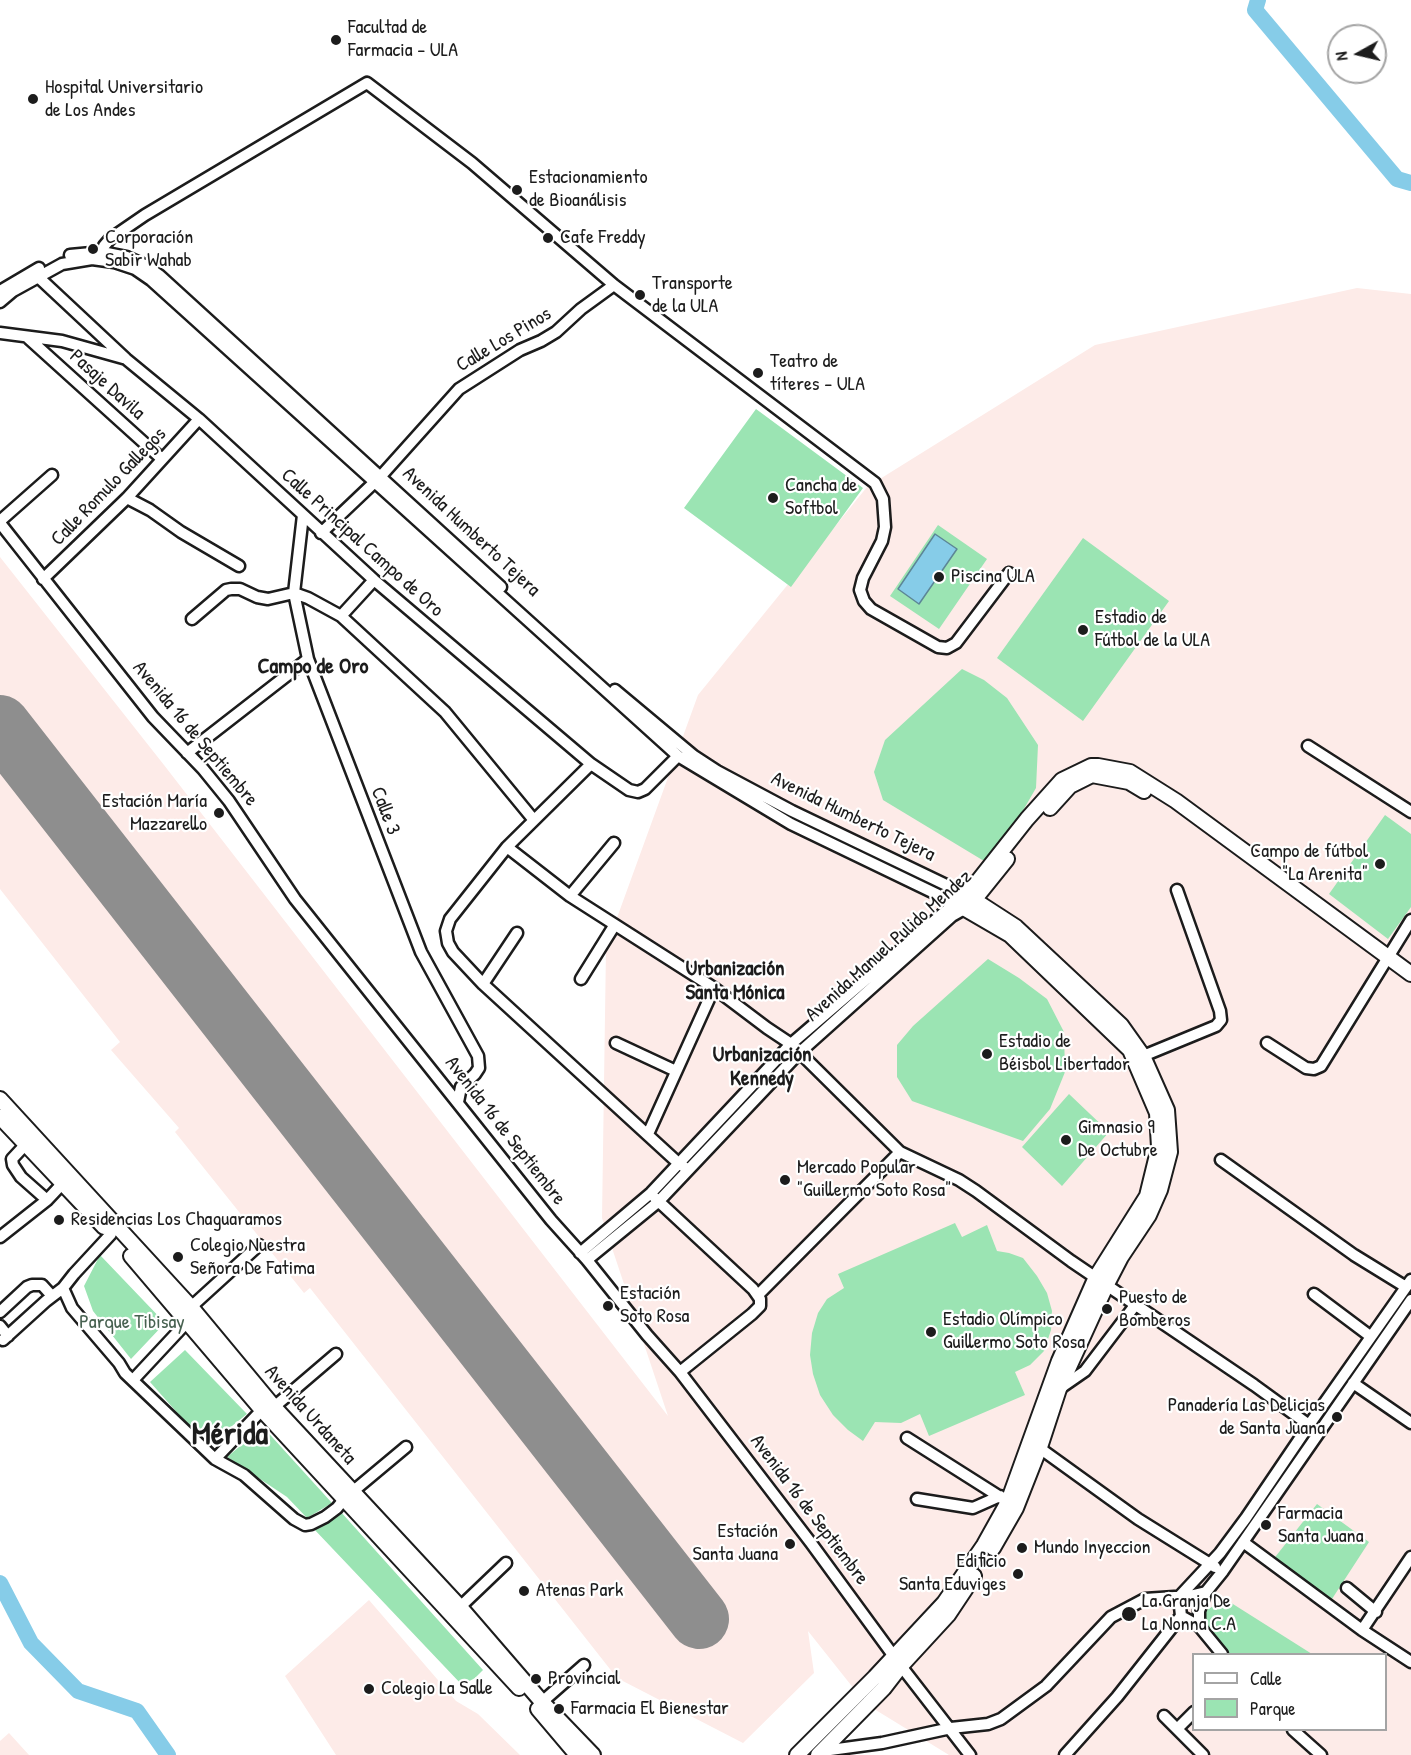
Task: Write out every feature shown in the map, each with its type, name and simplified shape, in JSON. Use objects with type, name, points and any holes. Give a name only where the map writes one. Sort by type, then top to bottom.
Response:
[{"type":"street","points":[[102,252],[110,239],[145,215],[368,83],[472,163],[614,285],[875,483],[883,499],[885,526],[882,541],[862,578],[860,590],[864,601],[871,609],[938,647],[947,648],[956,643],[1009,573]]},
{"type":"street","name":"Avenida Humberto Tejera","points":[[0,291],[70,255],[102,252],[127,256],[145,265],[159,275],[678,756],[791,824],[965,901],[1010,935],[1130,1050],[1157,1113],[1159,1148],[1147,1196],[1059,1361],[1016,1508],[993,1548],[948,1614],[897,1661]]},
{"type":"street","name":"Avenida Humberto Tejera","points":[[0,302],[35,273],[62,264],[92,260],[114,262],[135,269],[151,280],[592,671],[694,756],[717,771],[792,811],[1016,927],[1121,1025],[1143,1056],[1167,1110],[1170,1152],[1160,1190],[1149,1215],[1121,1257],[1101,1281],[1035,1445],[1004,1499],[984,1545],[944,1603],[897,1661]]},
{"type":"street","name":"Calle Principal Campo de Oro","points":[[35,273],[126,359],[199,419],[374,580],[591,764],[629,790],[638,792],[645,789],[678,756]]},
{"type":"street","name":"Calle Los Pinos","points":[[321,533],[377,479],[459,389],[520,350],[556,332],[581,309],[614,285]]},
{"type":"street","points":[[0,333],[62,341],[126,359]]},
{"type":"street","name":"Pasaje Davila","points":[[27,337],[162,459]]},
{"type":"street","name":"Calle Romulo Gallegos","points":[[43,579],[127,498],[199,419]]},
{"type":"street","points":[[0,522],[52,475]]},
{"type":"street","points":[[127,498],[239,566]]},
{"type":"street","name":"Calle 3","points":[[303,515],[294,593],[308,659],[420,952],[478,1056],[478,1068],[461,1087],[458,1102]]},
{"type":"street","name":"Avenida 16 de Septiembre","points":[[0,522],[153,717],[229,801],[295,899],[551,1220],[584,1256],[647,1335],[680,1372],[970,1755]]},
{"type":"street","points":[[341,616],[374,580]]},
{"type":"street","points":[[192,619],[226,590],[231,589],[240,589],[257,597],[268,599],[294,593],[341,616],[446,712],[533,819]]},
{"type":"street","points":[[187,753],[308,659]]},
{"type":"street","points":[[1308,746],[1411,812]]},
{"type":"street","points":[[591,764],[507,847],[450,919],[446,931],[448,943],[453,952],[483,984],[685,1167],[791,1044],[965,901]]},
{"type":"street","name":"Avenida Manuel Pulido Mendez","points":[[584,1256],[655,1198],[800,1053],[952,916],[1070,786],[1092,775],[1129,782],[1173,809],[1385,961],[1411,984]]},
{"type":"street","points":[[570,896],[614,843]]},
{"type":"street","points":[[507,847],[570,896],[714,988],[791,1044],[900,1152],[960,1180],[1071,1261],[1309,1425]]},
{"type":"street","points":[[1143,1056],[1216,1026],[1221,1020],[1220,1011],[1177,890]]},
{"type":"street","points":[[1267,1043],[1306,1068],[1314,1070],[1320,1066],[1411,920]]},
{"type":"street","points":[[580,979],[615,926]]},
{"type":"street","points":[[483,984],[517,933]]},
{"type":"street","points":[[1385,961],[1411,974]]},
{"type":"street","points":[[648,1134],[714,988]]},
{"type":"street","points":[[616,1043],[676,1071]]},
{"type":"street","name":"Avenida Urdaneta","points":[[0,1099],[190,1307],[268,1408]]},
{"type":"street","name":"Avenida Urdaneta","points":[[0,1117],[111,1234],[349,1495],[577,1755]]},
{"type":"street","points":[[26,1144],[12,1159],[13,1166],[21,1177],[47,1200]]},
{"type":"street","points":[[758,1294],[900,1152]]},
{"type":"street","points":[[1065,1755],[1117,1697],[1181,1616],[1179,1597],[1210,1564],[1246,1518],[1408,1283],[1354,1255],[1221,1160]]},
{"type":"street","points":[[0,1237],[47,1200],[63,1183]]},
{"type":"street","points":[[655,1198],[758,1294],[760,1306],[680,1372]]},
{"type":"street","points":[[0,1326],[6,1338],[63,1288],[111,1234]]},
{"type":"street","points":[[190,1307],[259,1245]]},
{"type":"street","points":[[1,1308],[32,1285],[42,1285],[52,1296]]},
{"type":"street","points":[[63,1288],[72,1308],[119,1362],[125,1373],[215,1459],[244,1475],[294,1519],[305,1525],[325,1517],[337,1508],[406,1447]]},
{"type":"street","points":[[1314,1294],[1370,1336]]},
{"type":"street","points":[[1199,1626],[1199,1611],[1206,1592],[1223,1571],[1411,1300]]},
{"type":"street","points":[[1059,1389],[1085,1371],[1136,1304]]},
{"type":"street","points":[[133,1380],[188,1321]]},
{"type":"street","points":[[215,1459],[268,1408],[336,1354]]},
{"type":"street","points":[[1353,1383],[1411,1423]]},
{"type":"street","points":[[907,1438],[1004,1499]]},
{"type":"street","points":[[1035,1445],[1072,1469],[1138,1519],[1223,1571]]},
{"type":"street","name":"Avenida Urdaneta","points":[[349,1495],[460,1606],[542,1702],[593,1755]]},
{"type":"street","points":[[917,1499],[973,1508],[1004,1499]]},
{"type":"street","points":[[1243,1542],[1362,1630],[1411,1662]]},
{"type":"street","points":[[1362,1630],[1411,1557]]},
{"type":"street","points":[[460,1606],[506,1563]]},
{"type":"street","points":[[1347,1588],[1376,1612]]},
{"type":"street","points":[[820,1753],[951,1728],[988,1724],[1001,1719],[1046,1686],[1111,1617],[1145,1599],[1179,1597],[1206,1592]]},
{"type":"street","points":[[1181,1616],[1199,1626],[1221,1653]]},
{"type":"street","points":[[820,1753],[884,1688],[897,1661]]},
{"type":"street","points":[[797,1755],[875,1677],[897,1661]]},
{"type":"street","points":[[542,1702],[584,1665]]},
{"type":"street","points":[[1177,1729],[1192,1714]]},
{"type":"street","points":[[1164,1716],[1203,1755]]},
{"type":"street","points":[[1294,1731],[1321,1755]]},
{"type":"shaded area","points":[[1357,288],[1411,294],[1411,1755],[949,1755],[866,1704],[808,1631],[814,1673],[743,1743],[617,1678],[310,1288],[304,1293],[175,1132],[179,1128],[111,1050],[120,1042],[0,889],[0,557],[668,1416],[602,1218],[606,948],[698,695],[867,487],[1095,345]]},
{"type":"shaded area","name":"Colegio La Salle","points":[[369,1600],[456,1701],[478,1714],[520,1755],[336,1755],[285,1676]]},
{"type":"shaded area","points":[[9,1733],[29,1755],[0,1755],[0,1741]]},
{"type":"green space","name":"Cancha de Softbol","points":[[756,409],[863,488],[791,587],[684,508]]},
{"type":"green space","name":"Piscina ULA","points":[[938,525],[987,559],[939,629],[890,596]]},
{"type":"green space","name":"Estadio de Fútbol de la ULA","points":[[1083,538],[1169,601],[1083,721],[997,658]]},
{"type":"green space","points":[[962,669],[984,680],[1007,698],[1038,745],[1036,788],[1014,826],[984,861],[883,800],[874,772],[885,740]]},
{"type":"green space","name":"Campo de fútbol \"La Arenita\"","points":[[1385,815],[1411,834],[1411,907],[1388,939],[1329,894]]},
{"type":"green space","points":[[988,959],[1047,999],[1064,1032],[1065,1072],[1050,1109],[1023,1141],[912,1101],[897,1077],[897,1045],[913,1026]]},
{"type":"green space","name":"Gimnasio 9 De Octubre","points":[[1069,1094],[1109,1132],[1062,1186],[1022,1147]]},
{"type":"green space","name":"Estadio Olímpico Guillermo Soto Rosa","points":[[955,1223],[962,1237],[987,1225],[997,1251],[1023,1258],[1037,1276],[1047,1293],[1052,1311],[1051,1330],[1044,1351],[1030,1365],[1015,1372],[1025,1395],[929,1436],[920,1414],[901,1423],[875,1422],[863,1441],[833,1415],[820,1395],[810,1355],[812,1333],[818,1313],[827,1299],[844,1288],[838,1274]]},
{"type":"green space","name":"Parque Tibisay","points":[[100,1255],[165,1323],[131,1359],[93,1311],[84,1286]]},
{"type":"green space","name":"Parque Tibisay","points":[[185,1350],[247,1414],[217,1438],[189,1426],[150,1382]]},
{"type":"green space","points":[[263,1427],[332,1503],[307,1518],[287,1497],[227,1457]]},
{"type":"green space","points":[[1317,1504],[1369,1542],[1330,1602],[1272,1561]]},
{"type":"green space","points":[[340,1511],[483,1670],[475,1678],[462,1685],[313,1528],[327,1522]]},
{"type":"green space","points":[[1225,1599],[1310,1653],[1221,1653],[1195,1617]]},
{"type":"water","points":[[935,534],[957,549],[919,604],[898,589]]},
{"type":"waterway","points":[[1258,0],[1255,10],[1397,179],[1411,183]]},
{"type":"waterway","points":[[0,1583],[31,1643],[78,1691],[137,1711],[168,1755]]},
{"type":"runway","points":[[0,725],[699,1619]]},
{"type":"place","name":"Facultad de Farmacia - ULA","points":[[336,40]]},
{"type":"place","name":"Hospital Universitario de Los Andes","points":[[33,99]]},
{"type":"place","name":"Estacionamiento de Bioanálisis","points":[[517,190]]},
{"type":"place","name":"Cafe Freddy","points":[[548,238]]},
{"type":"place","name":"Corporación Sabir Wahab","points":[[93,249]]},
{"type":"place","name":"Transporte de la ULA","points":[[640,295]]},
{"type":"place","name":"Teatro de títeres - ULA","points":[[758,373]]},
{"type":"place","name":"Cancha de Softbol","points":[[773,498]]},
{"type":"place","name":"Piscina ULA","points":[[939,577]]},
{"type":"place","name":"Estadio de Fútbol de la ULA","points":[[1083,630]]},
{"type":"place","name":"Estación María Mazzarello","points":[[219,813]]},
{"type":"place","name":"Campo de fútbol \"La Arenita\"","points":[[1380,864]]},
{"type":"place","name":"Estadio de Béisbol Libertador","points":[[987,1054]]},
{"type":"place","name":"Gimnasio 9 De Octubre","points":[[1066,1140]]},
{"type":"place","name":"Mercado Popular \"Guillermo Soto Rosa\"","points":[[785,1180]]},
{"type":"place","name":"Residencias Los Chaguaramos","points":[[59,1220]]},
{"type":"place","name":"Colegio Nuestra Señora De Fatima","points":[[178,1257]]},
{"type":"place","name":"Estación Soto Rosa","points":[[608,1306]]},
{"type":"place","name":"Puesto de Bomberos","points":[[1107,1309]]},
{"type":"place","name":"Estadio Olímpico Guillermo Soto Rosa","points":[[931,1332]]},
{"type":"place","name":"Panadería Las Delicias de Santa Juana","points":[[1337,1417]]},
{"type":"place","name":"Farmacia Santa Juana","points":[[1266,1525]]},
{"type":"place","name":"Estación Santa Juana","points":[[790,1544]]},
{"type":"place","name":"Mundo Inyeccion","points":[[1022,1548]]},
{"type":"place","name":"Edificio Santa Eduviges","points":[[1018,1574]]},
{"type":"place","name":"Atenas Park","points":[[524,1591]]},
{"type":"place","name":"La Granja De La Nonna C.A","points":[[1129,1614]]},
{"type":"place","name":"Provincial","points":[[536,1679]]},
{"type":"place","name":"Colegio La Salle","points":[[369,1689]]},
{"type":"place","name":"Farmacia El Bienestar","points":[[559,1709]]},
{"type":"district","name":"Campo de Oro","points":[[313,667]]},
{"type":"district","name":"Urbanización Santa Mónica","points":[[735,981]]},
{"type":"district","name":"Urbanización Kennedy","points":[[762,1067]]},
{"type":"district","name":"Mérida","points":[[230,1435]]}]
